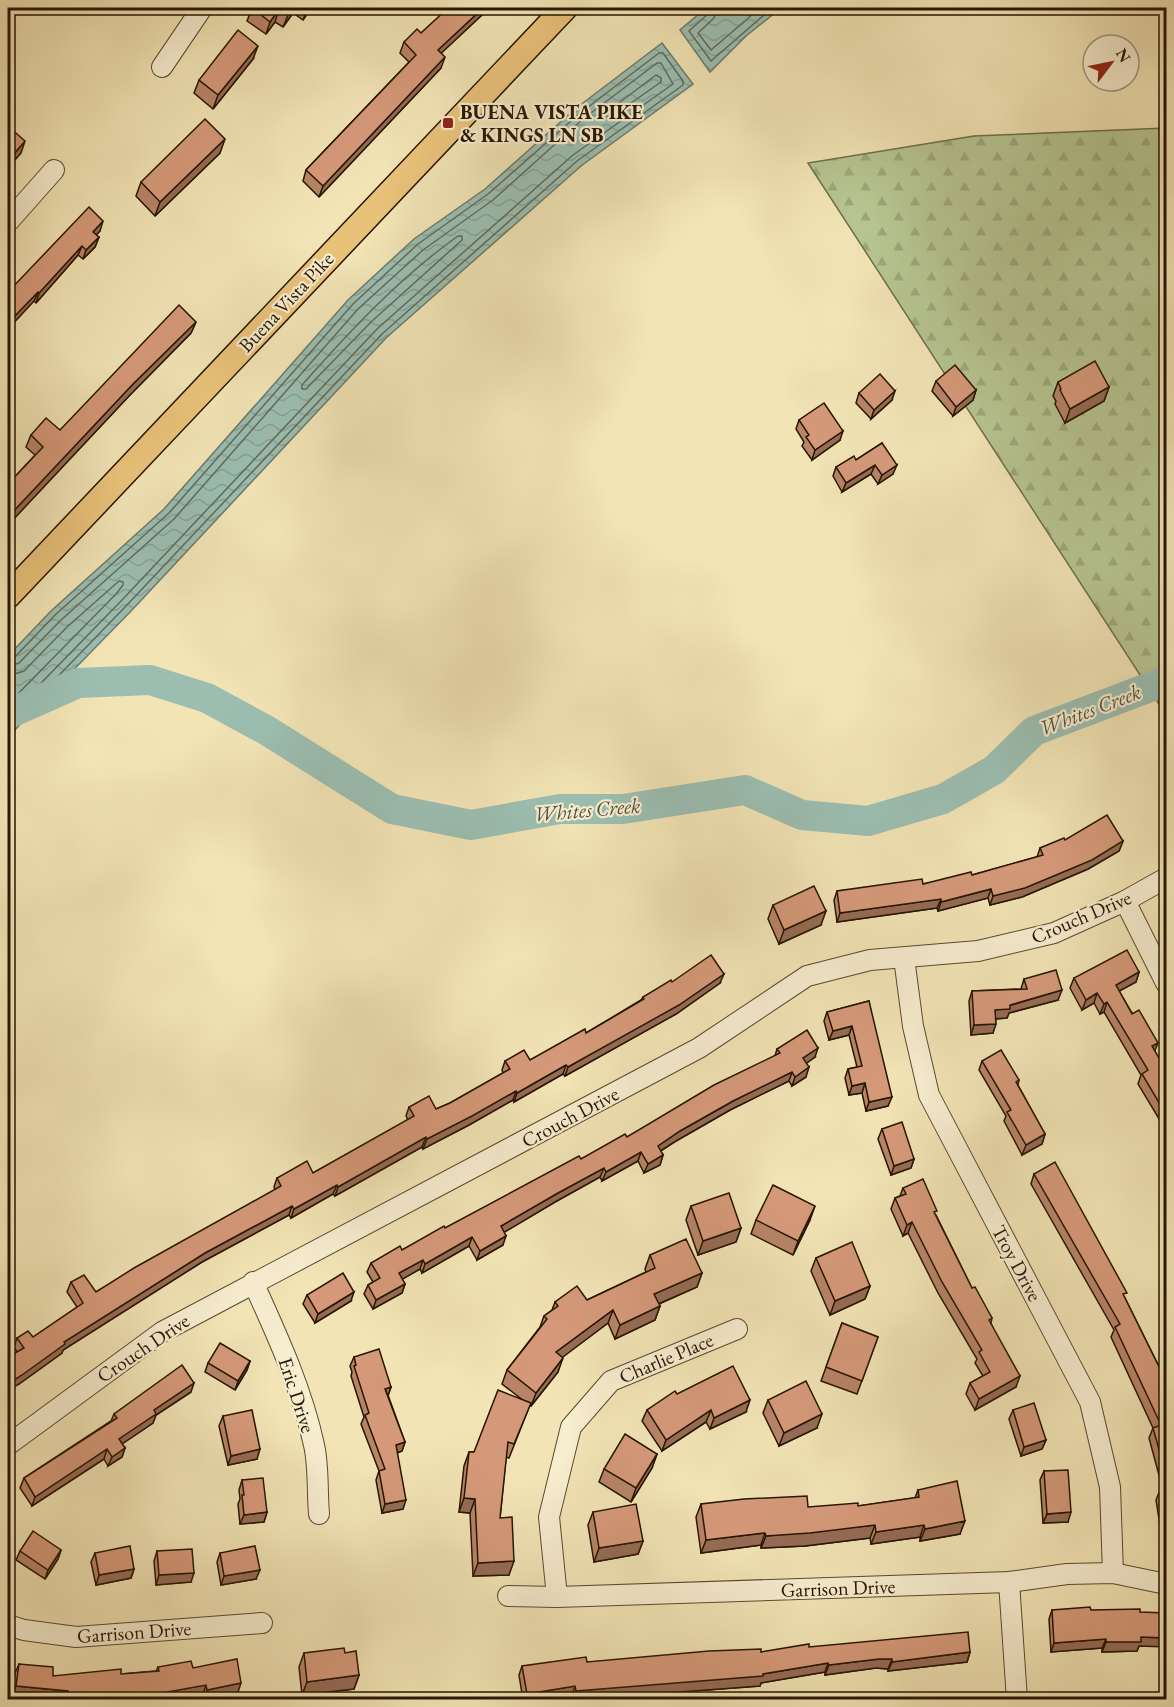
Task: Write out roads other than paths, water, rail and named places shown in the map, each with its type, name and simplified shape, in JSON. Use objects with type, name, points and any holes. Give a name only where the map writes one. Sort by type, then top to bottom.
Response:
[{"type":"main road","name":"Buena Vista Pike","points":[[8,596],[565,8]]},
{"type":"street","points":[[162,67],[202,8]]},
{"type":"street","points":[[8,222],[54,170]]},
{"type":"street","name":"Crouch Drive","points":[[8,1445],[162,1332],[699,1048],[807,976],[870,960],[978,951],[1023,942],[1054,933],[1125,901],[1167,878]]},
{"type":"street","points":[[1125,901],[1167,983]]},
{"type":"street","name":"Troy Drive","points":[[904,957],[913,1026],[930,1095],[1090,1402],[1110,1487],[1113,1573]]},
{"type":"street","name":"Eric Drive","points":[[253,1282],[279,1339],[305,1414],[314,1448],[319,1514]]},
{"type":"street","name":"Charlie Place","points":[[557,1597],[549,1517],[571,1427],[611,1381],[737,1329]]},
{"type":"street","name":"Garrison Drive","points":[[508,1596],[557,1597],[1009,1582],[1067,1574],[1113,1573],[1167,1584]]},
{"type":"street","points":[[1009,1582],[1017,1700]]},
{"type":"street","name":"Garrison Drive","points":[[8,1625],[24,1630],[76,1637],[262,1623]]},
{"type":"water","points":[[706,8],[781,8],[746,36],[710,72],[680,30]]},
{"type":"water","points":[[662,43],[693,84],[581,166],[386,338],[132,610],[8,737],[8,656],[51,611],[164,509],[348,300],[414,239],[485,189],[575,109]]},
{"type":"waterway","name":"Whites Creek","points":[[8,714],[78,683],[150,680],[207,698],[266,730],[392,809],[471,825],[560,809],[623,809],[745,790],[802,815],[868,821],[943,799],[994,770],[1034,731],[1166,681]]},
{"type":"place","name":"BUENA VISTA PIKE & KINGS LN SB","points":[[448,123]]}]
